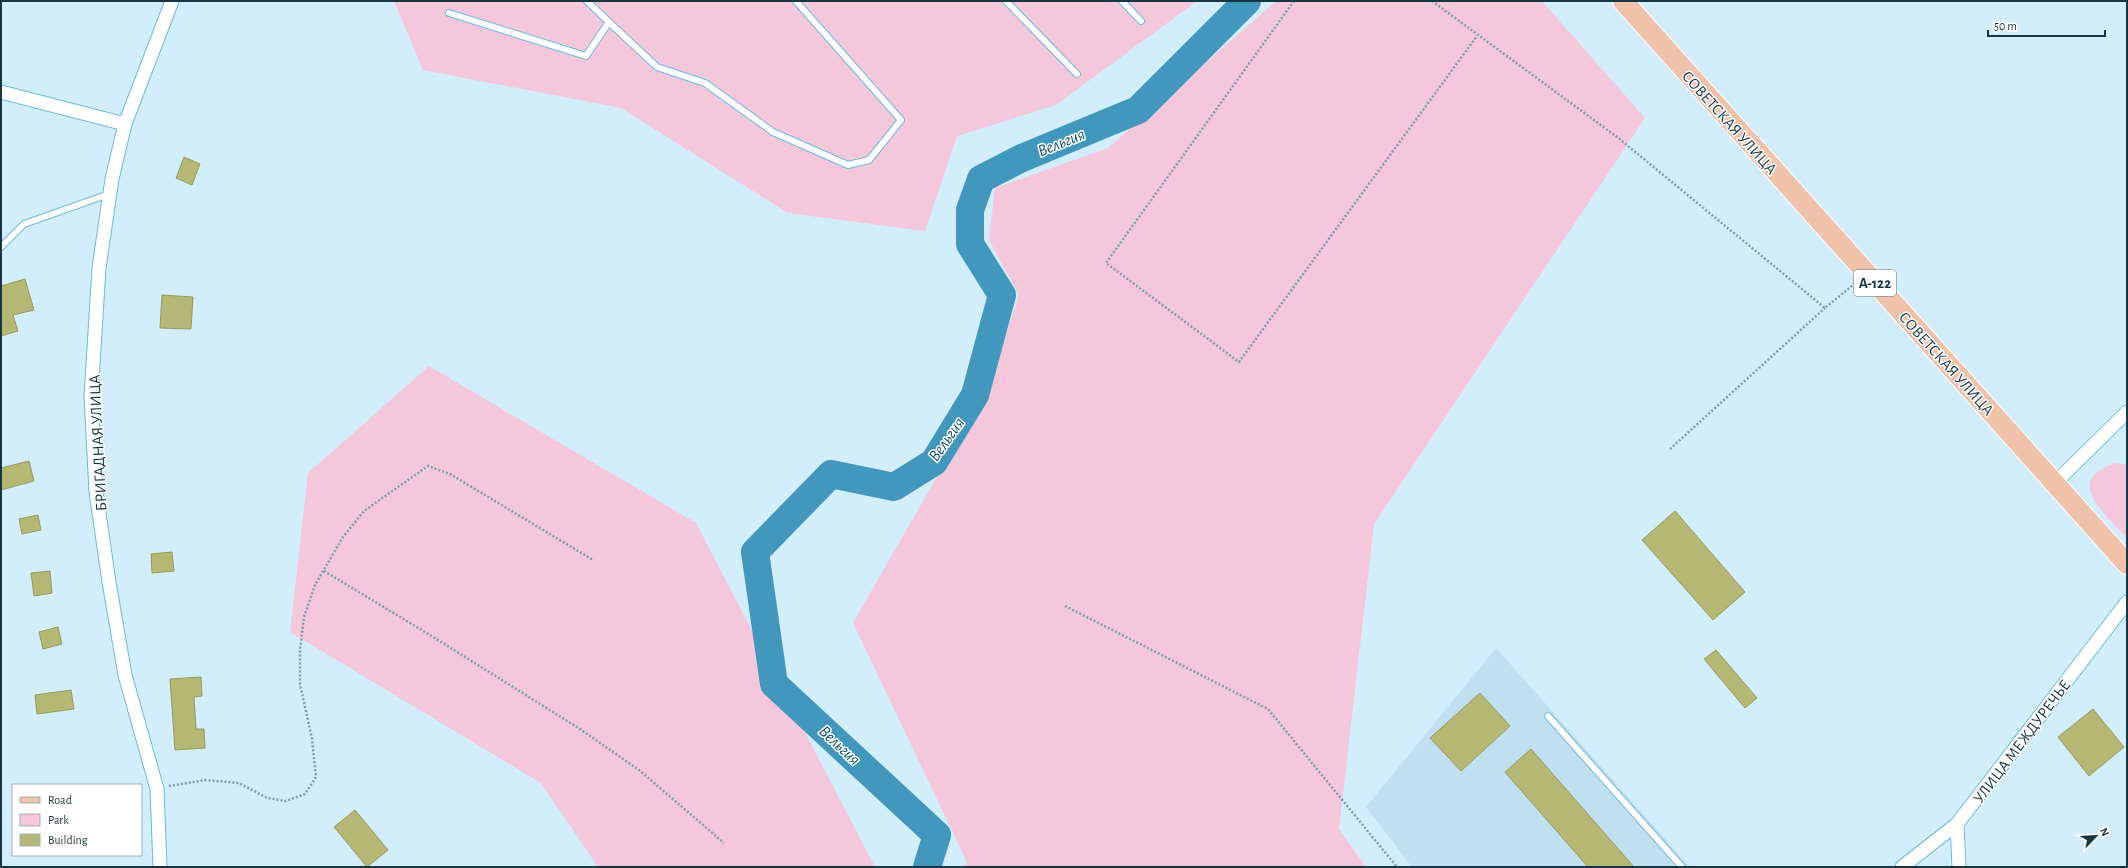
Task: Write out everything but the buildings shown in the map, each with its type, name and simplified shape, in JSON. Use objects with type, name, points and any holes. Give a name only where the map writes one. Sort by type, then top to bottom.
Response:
[{"type":"main road","name":"СОВЕТСКАЯ УЛИЦА","points":[[1623,1],[1866,273],[2056,482],[2127,564]]},
{"type":"street","name":"БРИГАДНАЯ УЛИЦА","points":[[160,867],[157,789],[125,675],[96,492],[91,396],[98,268],[110,194],[125,124],[172,1]]},
{"type":"street","points":[[1,92],[125,124]]},
{"type":"street","points":[[2056,482],[2127,412]]},
{"type":"street","name":"УЛИЦА МЕЖДУРЕЧЬЕ","points":[[1902,867],[1958,824],[2127,602]]},
{"type":"street","points":[[1958,824],[1959,867]]},
{"type":"lane","points":[[587,1],[657,67],[705,83],[773,132],[848,165],[869,160],[901,120],[796,1]]},
{"type":"lane","points":[[1006,1],[1077,74]]},
{"type":"lane","points":[[1122,1],[1140,21]]},
{"type":"lane","points":[[449,13],[586,56],[609,22]]},
{"type":"lane","points":[[1,248],[24,224],[110,194]]},
{"type":"lane","points":[[1548,716],[1682,867]]},
{"type":"path","points":[[1294,1],[1106,264],[1239,362],[1477,36]]},
{"type":"path","points":[[1432,1],[1477,36],[1617,137],[1825,308]]},
{"type":"path","points":[[1670,450],[1825,308],[1866,273]]},
{"type":"path","points":[[157,789],[206,780],[239,783],[268,798],[286,800],[305,794],[316,777],[312,740],[300,684],[300,650],[304,617],[315,585],[343,537],[364,511],[428,466],[450,474],[593,560]]},
{"type":"path","points":[[324,571],[430,635],[580,729],[639,770],[724,843]]},
{"type":"path","points":[[1065,606],[1268,709],[1397,867]]},
{"type":"shaded area","points":[[1496,648],[1690,867],[1412,867],[1366,807]]},
{"type":"green space","points":[[394,1],[1197,1],[1056,105],[957,136],[925,231],[788,213],[621,108],[423,70]]},
{"type":"green space","points":[[1276,1],[1542,1],[1645,118],[1374,524],[1339,829],[1366,867],[963,867],[967,862],[853,623],[989,386],[1019,295],[989,240],[995,188],[1108,148]]},
{"type":"green space","points":[[429,366],[696,523],[875,867],[598,867],[541,783],[290,632],[308,473]]},
{"type":"green space","points":[[2116,463],[2127,465],[2127,538],[2108,519],[2093,498],[2090,488],[2092,479],[2100,470]]},
{"type":"waterway","name":"Вельгия","points":[[927,867],[937,835],[774,684],[755,552],[831,474],[894,487],[934,462],[975,395],[1002,295],[970,244],[970,210],[981,179],[1022,158],[1138,110],[1247,1]]}]
